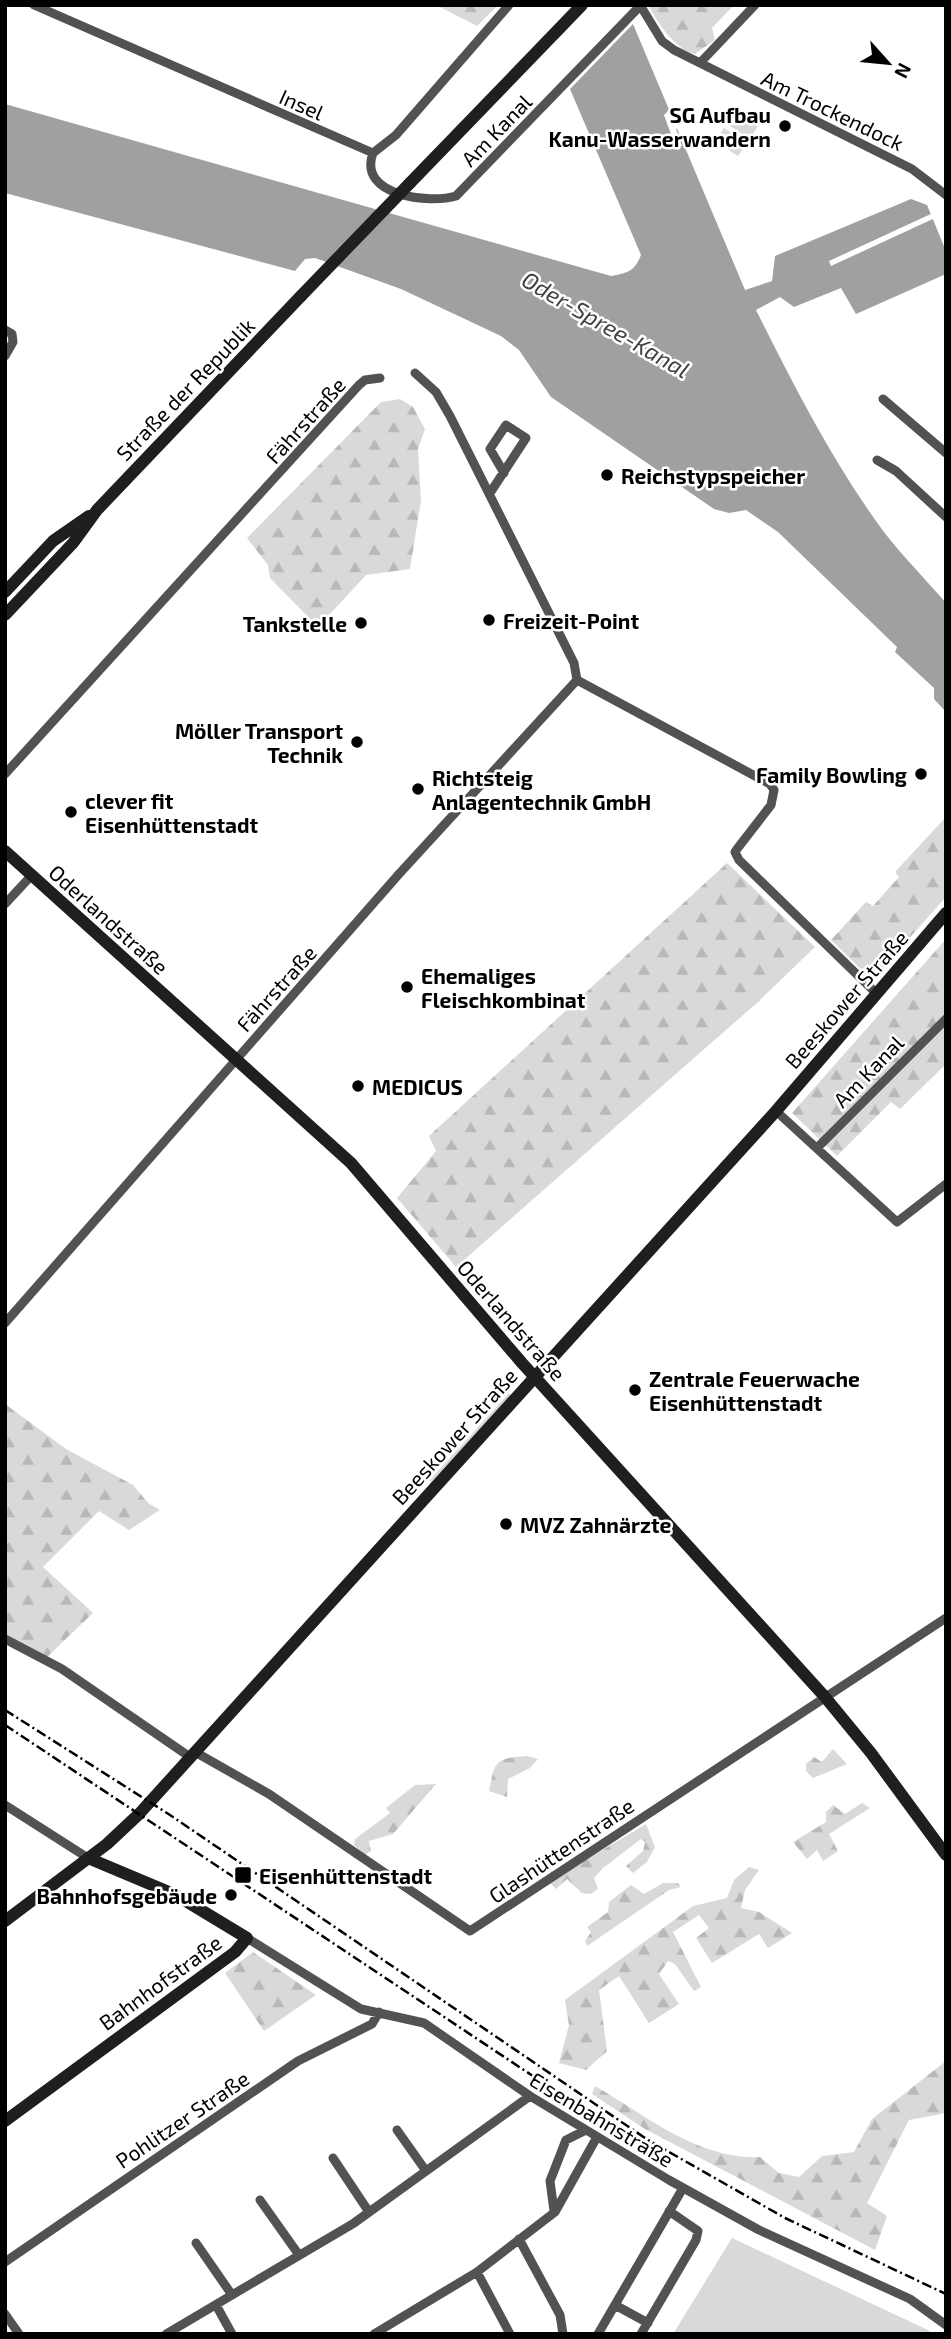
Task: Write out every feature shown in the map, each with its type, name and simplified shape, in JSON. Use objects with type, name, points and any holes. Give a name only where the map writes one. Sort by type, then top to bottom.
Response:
[{"type":"street","name":"Insel","points":[[34,5],[373,153]]},
{"type":"street","points":[[373,153],[396,135],[509,5]]},
{"type":"street","name":"Straße der Republik","points":[[5,615],[73,543],[97,510],[582,5]]},
{"type":"street","points":[[700,63],[755,5]]},
{"type":"street","name":"Am Kanal","points":[[373,153],[373,172],[384,188],[437,202],[456,196],[640,6]]},
{"type":"street","name":"Am Trockendock","points":[[640,6],[662,41],[700,63],[912,169],[946,195]]},
{"type":"street","points":[[5,330],[12,334],[13,342],[5,356]]},
{"type":"street","points":[[415,373],[436,392],[490,493],[575,663],[577,680],[770,785],[774,790],[771,805],[741,841],[735,852],[739,860],[876,993]]},
{"type":"street","name":"Fährstraße","points":[[5,774],[359,385],[365,380],[380,378]]},
{"type":"street","points":[[883,399],[946,453]]},
{"type":"street","points":[[490,493],[504,473],[526,438],[506,425],[489,449],[504,473]]},
{"type":"street","points":[[877,460],[896,471],[946,516]]},
{"type":"street","name":"Straße der Republik","points":[[5,592],[53,541],[97,510]]},
{"type":"street","name":"Fährstraße","points":[[5,1323],[236,1059],[577,680]]},
{"type":"street","name":"Oderlandstraße","points":[[5,851],[351,1163],[535,1376],[825,1697],[871,1753],[946,1855]]},
{"type":"street","points":[[5,904],[31,876]]},
{"type":"street","name":"Beeskower Straße","points":[[5,1921],[107,1844],[139,1814],[776,1111],[946,913]]},
{"type":"street","name":"Am Kanal","points":[[817,1149],[922,1039],[946,1019]]},
{"type":"street","points":[[776,1111],[897,1222],[946,1184]]},
{"type":"street","name":"Glashüttenstraße","points":[[193,1754],[270,1794],[470,1931],[946,1618]]},
{"type":"street","points":[[5,1639],[62,1669],[193,1754]]},
{"type":"street","points":[[5,1805],[88,1858]]},
{"type":"street","points":[[107,1844],[112,1870]]},
{"type":"street","name":"Bahnhofstraße","points":[[5,2121],[235,1952],[247,1938],[176,1895],[88,1858]]},
{"type":"street","name":"Eisenbahnstraße","points":[[247,1938],[361,2009],[424,2023],[530,2096],[683,2188],[760,2230],[911,2300],[946,2325]]},
{"type":"street","name":"Pohlitzer Straße","points":[[5,2262],[298,2060],[372,2024],[379,2012]]},
{"type":"street","points":[[166,2334],[369,2212],[530,2096]]},
{"type":"street","points":[[397,2130],[426,2171]]},
{"type":"street","points":[[555,2212],[550,2181],[566,2140],[586,2130]]},
{"type":"street","points":[[381,2332],[477,2272],[555,2212],[597,2137]]},
{"type":"street","points":[[332,2158],[369,2212]]},
{"type":"street","points":[[598,2334],[683,2188]]},
{"type":"street","points":[[260,2200],[299,2255]]},
{"type":"street","points":[[641,2334],[696,2240],[698,2231],[669,2211]]},
{"type":"street","points":[[519,2239],[560,2315],[563,2334]]},
{"type":"street","points":[[196,2243],[232,2295]]},
{"type":"street","points":[[477,2272],[510,2334]]},
{"type":"street","points":[[216,2305],[232,2334]]},
{"type":"street","points":[[615,2305],[648,2323]]},
{"type":"street","points":[[5,2314],[19,2334]]},
{"type":"green space","points":[[436,5],[498,5],[477,26]]},
{"type":"green space","points":[[648,5],[734,5],[712,28],[715,40],[695,54],[674,41]]},
{"type":"green space","points":[[736,111],[758,126],[750,139],[727,124]]},
{"type":"green space","points":[[724,128],[747,143],[738,156],[715,141]]},
{"type":"green space","points":[[400,399],[413,407],[425,429],[418,449],[421,500],[410,569],[366,575],[318,627],[270,578],[268,565],[247,538],[381,402]]},
{"type":"green space","points":[[946,817],[946,897],[872,980],[831,940],[866,902],[873,906],[899,877],[895,872]]},
{"type":"green space","points":[[727,863],[815,947],[759,1001],[456,1267],[397,1198],[436,1151],[429,1136]]},
{"type":"green space","points":[[946,939],[946,1064],[900,1109],[891,1102],[837,1156],[792,1113]]},
{"type":"green space","points":[[509,1393],[511,1396],[431,1482],[429,1481]]},
{"type":"green space","points":[[5,1404],[66,1449],[133,1485],[148,1503],[160,1510],[129,1530],[99,1511],[43,1567],[93,1613],[47,1657],[5,1635]]},
{"type":"green space","points":[[833,1749],[847,1764],[813,1778],[806,1771],[806,1764],[814,1757],[822,1762]]},
{"type":"green space","points":[[527,1756],[538,1759],[530,1768],[508,1779],[507,1797],[489,1791],[498,1763],[508,1758]]},
{"type":"green space","points":[[436,1784],[393,1834],[369,1841],[371,1851],[365,1855],[354,1845],[355,1839],[390,1813],[386,1808],[415,1785]]},
{"type":"green space","points":[[862,1803],[870,1808],[829,1834],[838,1851],[823,1861],[817,1850],[807,1859],[793,1842],[826,1822],[826,1812],[833,1805],[845,1814]]},
{"type":"green space","points":[[646,1824],[655,1847],[647,1862],[633,1873],[626,1866],[643,1851],[645,1842],[641,1839],[603,1868],[594,1878],[598,1889],[591,1894],[582,1893],[567,1879],[556,1889],[549,1882]]},
{"type":"green space","points":[[749,1867],[759,1870],[745,1890],[741,1908],[759,1912],[792,1933],[768,1948],[759,1934],[712,1963],[696,1938],[709,1928],[699,1915],[673,1932],[701,1987],[694,1991],[675,1964],[668,1961],[659,1974],[679,2004],[649,2023],[619,1976],[599,1990],[607,2051],[586,2070],[559,2063],[569,2025],[565,2000],[693,1906],[727,1898],[734,1880]]},
{"type":"green space","points":[[663,1883],[678,1883],[681,1887],[669,1890],[587,1946],[585,1941],[591,1932],[587,1927],[608,1912],[609,1902],[631,1885],[644,1894]]},
{"type":"green space","points":[[253,1952],[316,1995],[264,2031],[225,1973]]},
{"type":"green space","points":[[946,2061],[946,2113],[909,2120],[867,2203],[887,2216],[875,2250],[645,2129],[592,2094],[595,2086],[694,2144],[737,2156],[760,2157],[779,2173],[799,2177],[822,2156],[854,2152],[872,2119]]},
{"type":"green space","points":[[732,2238],[928,2330],[933,2334],[673,2334]]},
{"type":"water","name":"Oder-Spree-Kanal","points":[[633,24],[745,290],[772,281],[775,256],[911,199],[927,205],[946,251],[946,274],[856,314],[841,288],[794,307],[780,297],[756,310],[842,470],[892,542],[946,603],[946,712],[934,699],[934,688],[895,652],[897,647],[778,532],[746,510],[729,513],[714,509],[551,397],[519,350],[501,336],[401,289],[315,258],[305,259],[295,271],[5,193],[5,104],[611,276],[622,274],[636,265],[641,255],[570,89]]},
{"type":"pier","points":[[668,111],[673,120],[677,119],[680,127],[676,129],[682,146],[676,148],[664,115]]},
{"type":"pier","points":[[933,213],[935,218],[831,266],[829,261]]},
{"type":"railway","points":[[5,1710],[170,1815],[648,2140],[785,2218],[946,2294]]},
{"type":"railway","points":[[5,1725],[572,2102]]},
{"type":"place","name":"SG Aufbau Kanu-Wasserwandern","points":[[785,126]]},
{"type":"place","name":"Reichstypspeicher","points":[[607,475]]},
{"type":"place","name":"Freizeit-Point","points":[[489,620]]},
{"type":"place","name":"Tankstelle","points":[[361,623]]},
{"type":"place","name":"Möller Transport Technik","points":[[357,742]]},
{"type":"place","name":"Family Bowling","points":[[921,774]]},
{"type":"place","name":"Richtsteig Anlagentechnik GmbH","points":[[418,789]]},
{"type":"place","name":"clever fit Eisenhüttenstadt","points":[[71,812]]},
{"type":"place","name":"Ehemaliges Fleischkombinat","points":[[407,987]]},
{"type":"place","name":"MEDICUS","points":[[358,1086]]},
{"type":"place","name":"Zentrale Feuerwache Eisenhüttenstadt","points":[[635,1390]]},
{"type":"place","name":"MVZ Zahnärzte","points":[[506,1524]]},
{"type":"place","name":"Eisenhüttenstadt","points":[[243,1875]]},
{"type":"place","name":"Bahnhofsgebäude","points":[[231,1895]]}]
